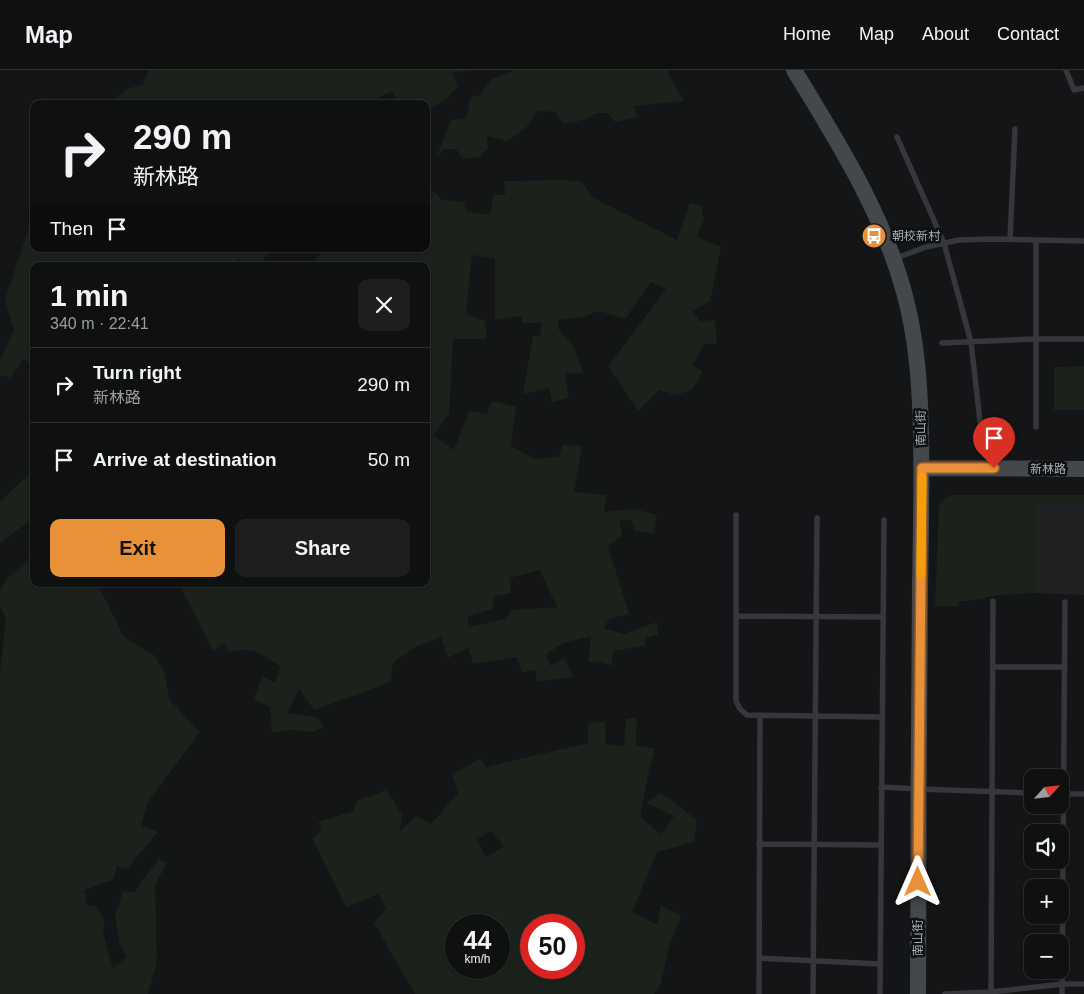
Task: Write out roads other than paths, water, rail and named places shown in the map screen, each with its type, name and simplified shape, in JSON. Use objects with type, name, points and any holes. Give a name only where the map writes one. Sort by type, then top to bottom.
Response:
[{"type":"main road","name":"南山街","points":[[794,70],[852,167],[874,210],[894,258],[916,345],[919,374],[922,468],[918,789],[918,994]]},
{"type":"main road","name":"新林路","points":[[922,468],[1084,469]]},
{"type":"lane","points":[[1066,70],[1074,90],[1084,88]]},
{"type":"lane","points":[[1010,239],[1015,129]]},
{"type":"lane","points":[[897,137],[944,243],[971,342],[981,430]]},
{"type":"lane","points":[[894,258],[926,247],[959,240],[1084,241]]},
{"type":"lane","points":[[1036,240],[1036,427]]},
{"type":"lane","points":[[942,343],[1084,339]]},
{"type":"lane","points":[[736,515],[736,701],[740,709],[747,715],[882,717]]},
{"type":"lane","points":[[812,994],[817,518]]},
{"type":"lane","points":[[880,994],[884,520]]},
{"type":"lane","points":[[991,993],[993,601]]},
{"type":"lane","points":[[1063,769],[1065,602]]},
{"type":"lane","points":[[736,616],[883,617]]},
{"type":"lane","points":[[993,667],[1065,667]]},
{"type":"lane","points":[[759,994],[760,715]]},
{"type":"lane","points":[[881,787],[1024,793]]},
{"type":"lane","points":[[1069,794],[1084,794]]},
{"type":"lane","points":[[1062,814],[1062,994]]},
{"type":"lane","points":[[759,844],[881,845]]},
{"type":"lane","points":[[759,958],[880,964]]},
{"type":"lane","points":[[944,994],[991,993],[1062,984],[1084,984]]},
{"type":"place","name":"朝校新村","points":[[874,236]]}]
